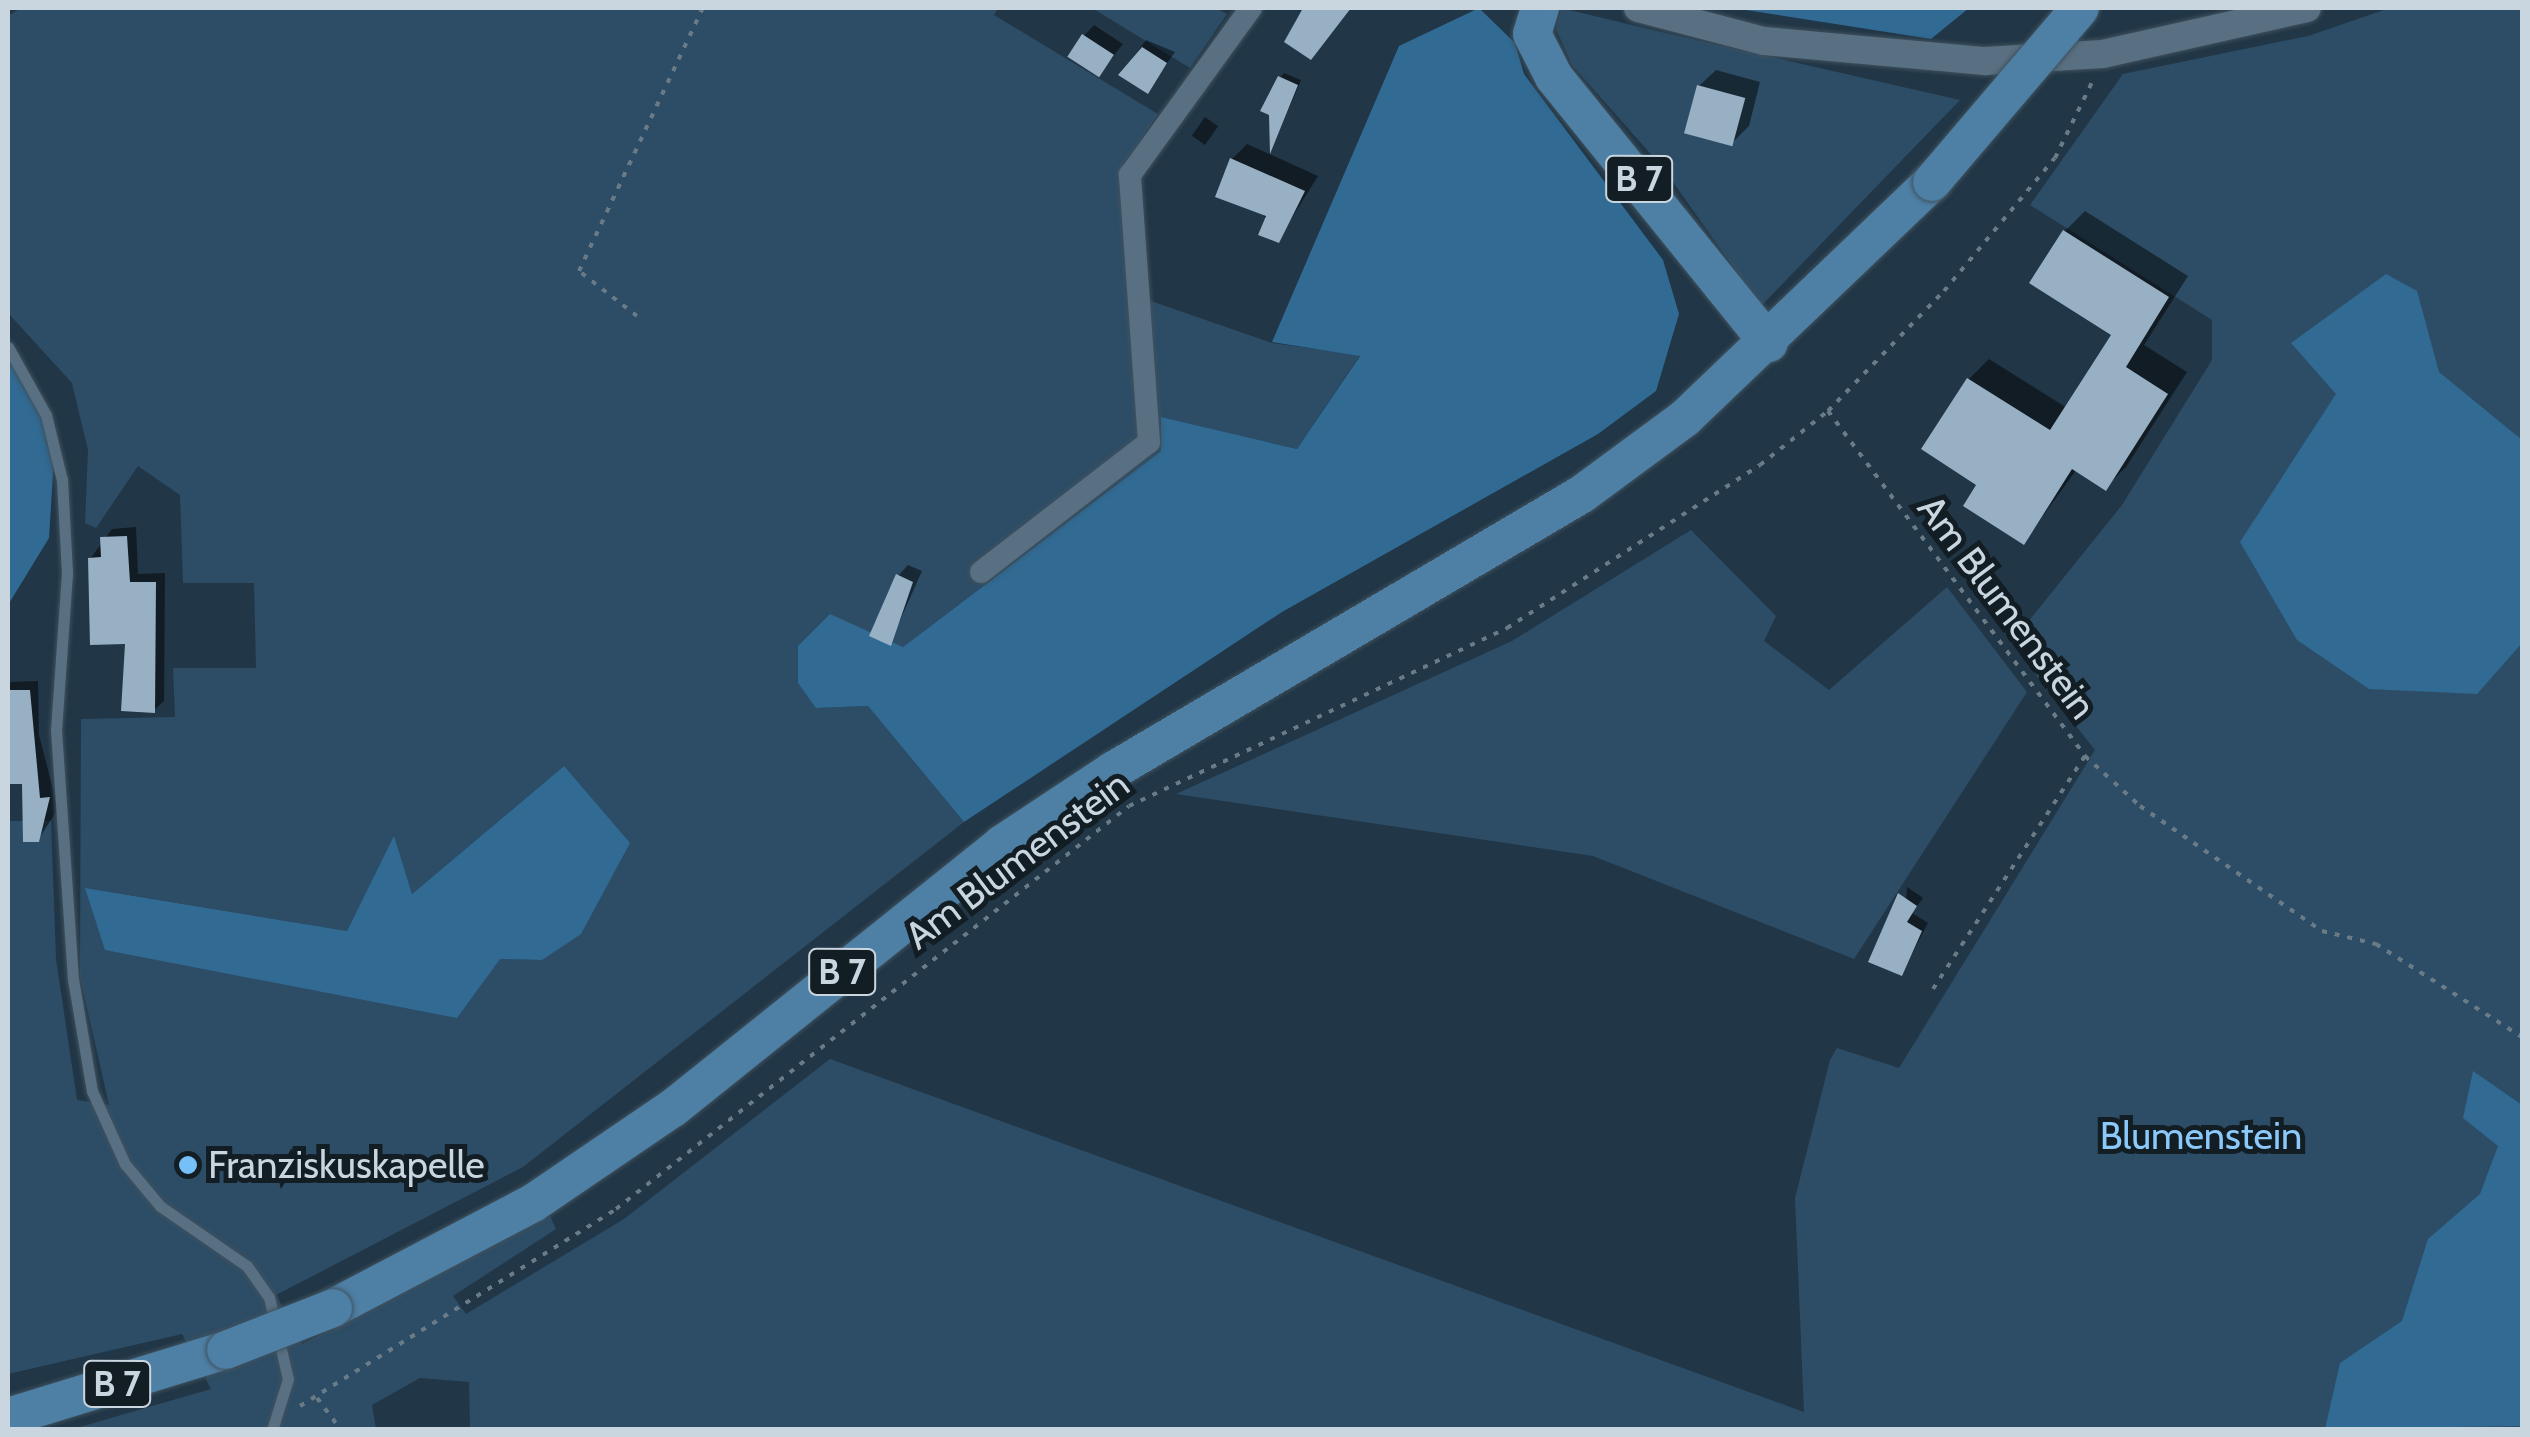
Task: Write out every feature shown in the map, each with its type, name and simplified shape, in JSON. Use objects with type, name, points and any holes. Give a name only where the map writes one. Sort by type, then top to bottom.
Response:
[{"type":"main road","name":"B 7","points":[[1540,8],[1532,34],[1554,77],[1770,342]]},
{"type":"main road","name":"B 7","points":[[8,1417],[226,1350],[333,1308],[533,1203],[674,1108],[1002,844],[1582,494],[1770,342],[1932,182],[2080,8]]},
{"type":"street","points":[[981,572],[1149,442],[1130,175],[1251,8]]},
{"type":"street","points":[[1638,8],[1764,41],[1871,54],[1985,61],[2103,54],[2307,8]]},
{"type":"lane","points":[[8,347],[46,415],[62,480],[67,573],[56,730],[73,980],[92,1090],[124,1164],[160,1206],[247,1266],[269,1297],[288,1378],[275,1423]]},
{"type":"path","points":[[637,316],[579,271],[703,8]]},
{"type":"path","name":"Am Blumenstein","points":[[275,1423],[616,1209],[1129,806],[1507,628],[1828,411],[2032,189],[2080,115],[2103,54]]},
{"type":"path","name":"Am Blumenstein","points":[[1828,411],[2085,756],[1933,989]]},
{"type":"path","points":[[2085,756],[2140,806],[2322,931],[2376,944],[2522,1037]]},
{"type":"path","points":[[316,1397],[341,1430]]},
{"type":"green space","name":"Blumenstein","points":[[21,8],[998,8],[994,15],[1158,114],[1119,172],[1128,293],[1272,343],[1360,355],[1297,449],[1161,417],[1161,451],[903,647],[830,615],[816,708],[868,706],[964,822],[523,1167],[276,1295],[302,1344],[550,1216],[556,1229],[453,1296],[466,1314],[624,1219],[830,1059],[1804,1412],[1795,1198],[1830,1060],[1837,1048],[1899,1068],[2095,750],[2011,643],[2122,505],[2212,360],[2212,320],[2030,205],[2123,74],[2308,36],[2390,8],[2522,8],[2522,1429],[470,1430],[469,1382],[420,1378],[372,1405],[376,1429],[73,1429],[211,1389],[182,1334],[8,1374],[8,821],[51,821],[56,959],[77,1100],[109,1105],[80,977],[81,719],[175,717],[173,668],[256,668],[254,583],[183,583],[180,495],[138,466],[96,528],[85,523],[88,450],[72,383],[8,313],[8,16]],"holes":[[[564,766],[542,960],[500,959],[86,888],[347,931],[394,838],[412,894]]]},
{"type":"green space","points":[[1092,8],[1216,8],[1227,14],[1190,68]]},
{"type":"green space","points":[[1561,8],[1960,100],[1761,306],[1663,168],[1572,65],[1556,29]]},
{"type":"green space","points":[[1691,530],[1776,616],[1764,641],[1829,690],[1947,587],[2027,692],[1854,959],[1593,856],[1176,794],[1512,641]]},
{"type":"shaded area","points":[[1479,8],[1515,43],[1524,74],[1663,260],[1679,314],[1656,391],[1598,434],[1282,612],[964,822],[868,706],[816,708],[798,683],[798,646],[830,614],[903,647],[1161,451],[1161,417],[1297,449],[1360,356],[1272,342],[1399,46]]},
{"type":"shaded area","points":[[1733,8],[1969,8],[1931,39]]},
{"type":"shaded area","points":[[2386,274],[2417,291],[2439,372],[2522,440],[2522,643],[2477,694],[2369,689],[2297,640],[2240,542],[2336,394],[2291,343]]},
{"type":"shaded area","points":[[8,359],[39,400],[54,458],[49,538],[8,605]]},
{"type":"shaded area","points":[[564,766],[630,843],[581,934],[542,960],[500,959],[457,1018],[105,950],[85,888],[347,931],[394,836],[412,894]]},
{"type":"shaded area","points":[[2473,1071],[2522,1105],[2522,1426],[2325,1429],[2340,1363],[2402,1321],[2428,1239],[2480,1194],[2498,1146],[2463,1118]]},
{"type":"building","points":[[1303,8],[1351,8],[1311,60],[1284,42]]},
{"type":"building","points":[[1082,34],[1114,55],[1099,77],[1067,57]]},
{"type":"building","points":[[1142,47],[1167,63],[1148,94],[1118,75]]},
{"type":"building","points":[[1278,76],[1298,85],[1270,154],[1269,115],[1260,111]]},
{"type":"building","points":[[1697,85],[1745,98],[1732,146],[1684,133]]},
{"type":"building","points":[[1230,158],[1305,191],[1279,243],[1258,235],[1266,216],[1215,197]]},
{"type":"building","points":[[2063,230],[2169,297],[2126,367],[2168,394],[2106,491],[2072,469],[2024,545],[1963,506],[1976,485],[1921,449],[1967,378],[2050,430],[2111,335],[2029,283]]},
{"type":"building","points":[[127,536],[130,582],[156,582],[155,713],[121,711],[125,644],[90,645],[88,558],[101,557],[100,537]]},
{"type":"building","points":[[896,574],[913,582],[891,646],[869,636]]},
{"type":"building","points":[[8,690],[30,690],[40,798],[50,797],[39,842],[23,842],[22,784],[8,784]]},
{"type":"building","points":[[1898,893],[1917,906],[1907,922],[1922,931],[1902,976],[1868,962]]},
{"type":"place","name":"Franziskuskapelle","points":[[188,1165]]}]
